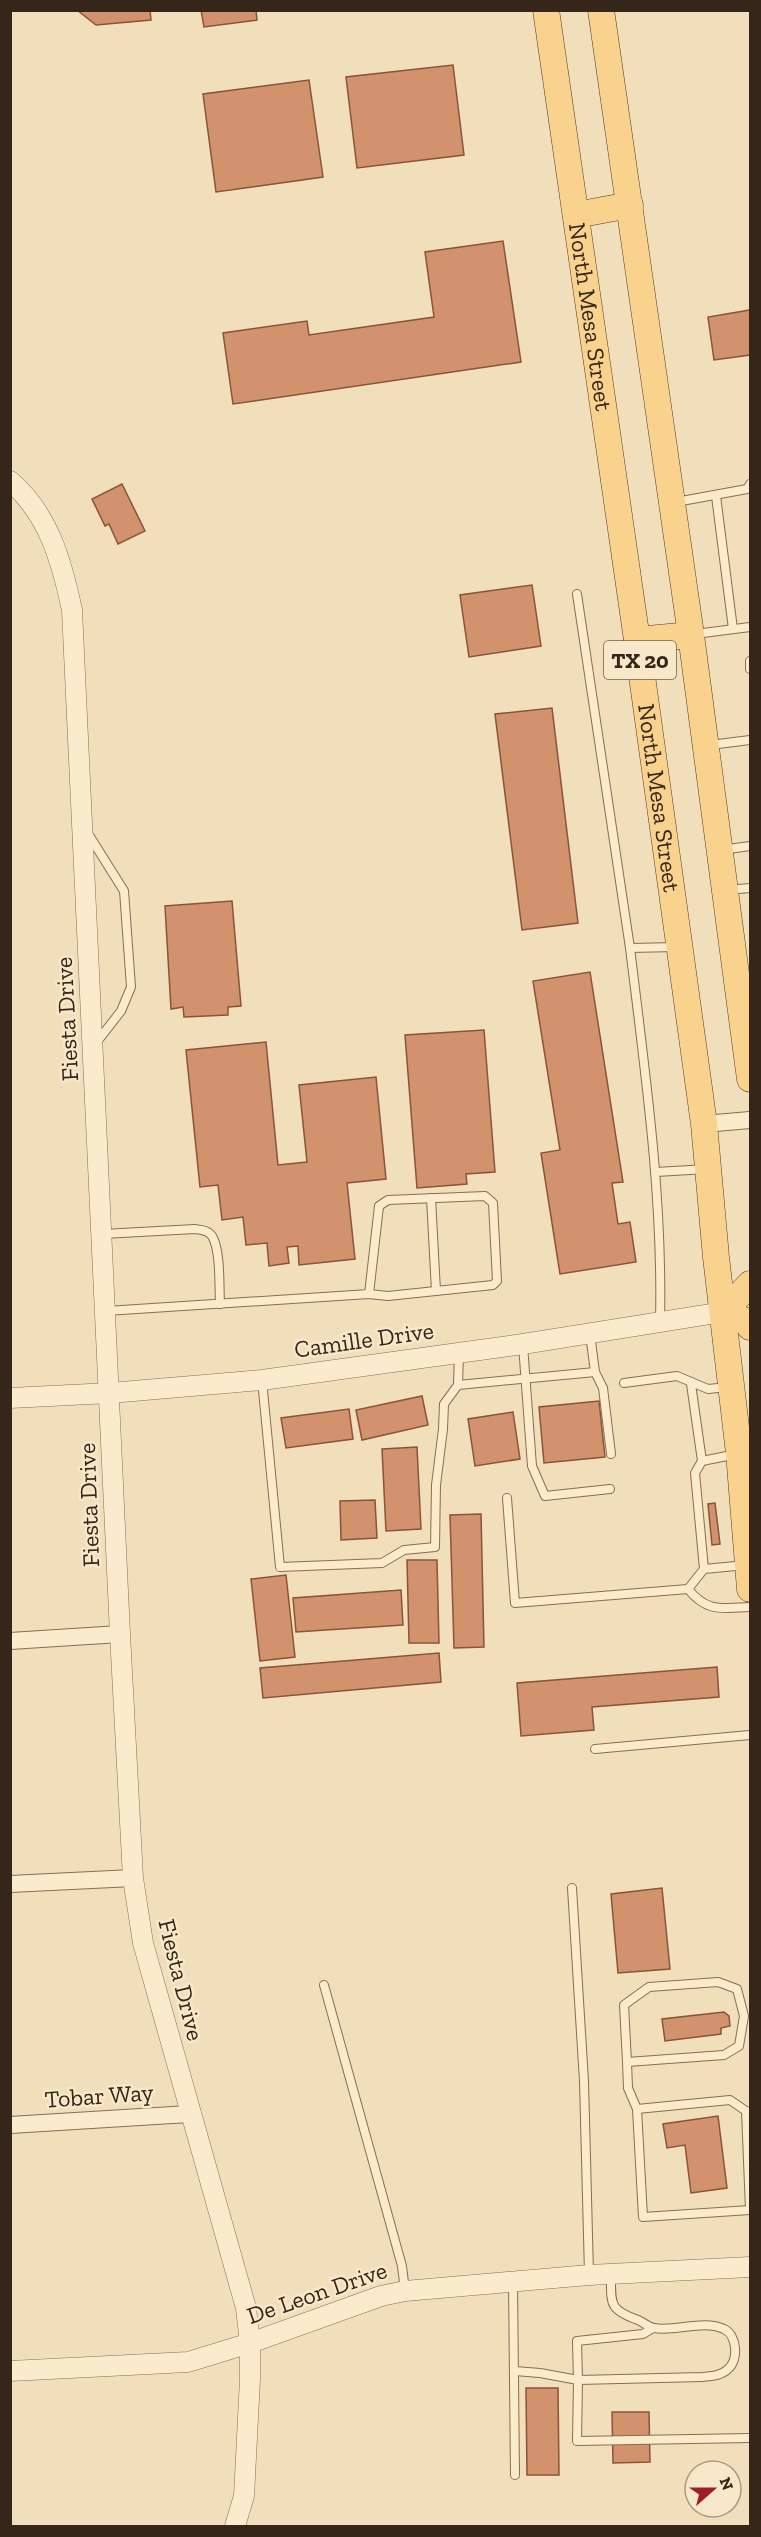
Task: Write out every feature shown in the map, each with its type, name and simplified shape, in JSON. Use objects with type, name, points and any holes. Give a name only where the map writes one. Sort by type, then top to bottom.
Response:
[{"type":"main road","name":"North Mesa Street","points":[[546,10],[704,1124],[723,1312],[744,1468],[750,1577]]},
{"type":"main road","name":"TX 20","points":[[601,10],[721,850],[738,889],[741,980],[750,1079]]},
{"type":"main road","points":[[576,215],[630,205]]},
{"type":"main road","points":[[637,640],[692,635]]},
{"type":"main road","points":[[750,1284],[723,1312],[746,1321],[750,1328]]},
{"type":"street","name":"Fiesta Drive","points":[[10,481],[32,506],[49,532],[62,563],[72,610],[133,1878],[143,1943],[189,2114],[246,2308],[250,2343],[244,2496],[235,2526]]},
{"type":"street","points":[[704,1124],[750,1120]]},
{"type":"street","name":"Camille Drive","points":[[10,1398],[110,1393],[262,1380],[523,1344],[723,1312]]},
{"type":"street","points":[[10,1641],[120,1634]]},
{"type":"street","points":[[10,1884],[133,1878]]},
{"type":"street","name":"Tobar Way","points":[[10,2125],[189,2114]]},
{"type":"street","name":"De Leon Drive","points":[[10,2371],[188,2362],[250,2343],[381,2296],[405,2290],[590,2275],[750,2267]]},
{"type":"lane","points":[[672,503],[749,490]]},
{"type":"lane","points":[[716,496],[733,628]]},
{"type":"lane","points":[[576,594],[630,948],[656,1172],[661,1270],[660,1323]]},
{"type":"lane","points":[[692,635],[750,627]]},
{"type":"lane","points":[[750,661],[750,669]]},
{"type":"lane","points":[[706,746],[750,740]]},
{"type":"lane","points":[[83,824],[124,891],[131,987],[121,1011],[93,1046]]},
{"type":"lane","points":[[721,850],[750,846]]},
{"type":"lane","points":[[630,948],[679,947]]},
{"type":"lane","points":[[656,1172],[709,1169]]},
{"type":"lane","points":[[106,1311],[369,1294],[388,1296],[493,1285],[497,1281],[493,1203],[485,1196],[388,1200],[379,1206],[369,1294]]},
{"type":"lane","points":[[431,1198],[436,1291]]},
{"type":"lane","points":[[103,1234],[206,1230],[212,1236],[216,1247],[220,1304]]},
{"type":"lane","points":[[590,1334],[595,1372],[603,1388],[611,1454]]},
{"type":"lane","points":[[523,1344],[532,1466],[544,1496],[610,1489]]},
{"type":"lane","points":[[262,1380],[280,1567],[382,1563],[404,1550],[435,1547],[436,1485],[444,1404],[458,1385],[459,1352]]},
{"type":"lane","points":[[458,1385],[595,1372]]},
{"type":"lane","points":[[624,1383],[677,1376],[691,1384],[708,1389],[732,1386]]},
{"type":"lane","points":[[507,1498],[515,1603],[688,1589],[704,1569],[695,1473],[702,1461],[691,1384]]},
{"type":"lane","points":[[702,1461],[744,1468]]},
{"type":"lane","points":[[704,1569],[750,1577]]},
{"type":"lane","points":[[688,1589],[698,1602],[720,1609],[750,1607]]},
{"type":"lane","points":[[595,1749],[750,1736]]},
{"type":"lane","points":[[572,1888],[584,2081],[590,2275]]},
{"type":"lane","points":[[627,2062],[724,2055],[739,2046],[747,2016],[737,1989],[717,1982],[649,1987],[624,2005],[627,2088],[637,2109],[643,2217],[750,2210],[748,2111],[730,2100],[637,2109]]},
{"type":"lane","points":[[324,1985],[402,2266],[405,2290]]},
{"type":"lane","points":[[611,2274],[610,2294],[614,2308],[624,2316],[653,2328]]},
{"type":"lane","points":[[513,2282],[515,2475]]},
{"type":"lane","points":[[515,2371],[578,2380],[702,2377],[720,2374],[730,2368],[735,2352],[733,2339],[725,2329],[711,2326],[653,2328],[642,2334],[577,2341],[578,2380],[577,2441],[750,2438]]},
{"type":"building","points":[[77,10],[150,10],[151,20],[96,25]]},
{"type":"building","points":[[201,10],[256,10],[257,20],[204,27]]},
{"type":"building","points":[[453,65],[464,155],[357,168],[346,77]]},
{"type":"building","points":[[309,80],[323,177],[216,192],[203,94]]},
{"type":"building","points":[[503,241],[521,362],[233,404],[223,333],[307,321],[309,335],[434,317],[425,252]]},
{"type":"building","points":[[750,310],[750,355],[714,360],[708,317]]},
{"type":"building","points":[[122,484],[145,531],[118,544],[109,524],[105,526],[92,499]]},
{"type":"building","points":[[532,585],[541,646],[469,657],[460,595]]},
{"type":"building","points":[[552,708],[578,923],[522,930],[495,714]]},
{"type":"building","points":[[232,901],[241,1006],[228,1007],[228,1015],[184,1017],[183,1007],[171,1009],[165,906]]},
{"type":"building","points":[[590,972],[623,1182],[612,1183],[618,1224],[630,1222],[636,1262],[560,1274],[541,1153],[560,1150],[533,981]]},
{"type":"building","points":[[484,1030],[495,1172],[466,1174],[467,1184],[417,1188],[405,1035]]},
{"type":"building","points":[[266,1042],[278,1165],[307,1162],[299,1085],[376,1077],[386,1179],[347,1183],[355,1259],[299,1265],[298,1246],[287,1247],[289,1263],[269,1266],[267,1243],[246,1245],[243,1217],[222,1220],[218,1185],[200,1187],[186,1050]]},
{"type":"building","points":[[422,1396],[428,1425],[362,1440],[356,1410]]},
{"type":"building","points":[[599,1401],[605,1457],[544,1463],[539,1407]]},
{"type":"building","points":[[349,1409],[353,1439],[286,1448],[281,1418]]},
{"type":"building","points":[[513,1412],[520,1459],[475,1466],[468,1419]]},
{"type":"building","points":[[417,1447],[421,1529],[386,1531],[382,1449]]},
{"type":"building","points":[[375,1500],[377,1538],[341,1540],[340,1501]]},
{"type":"building","points":[[715,1503],[720,1544],[712,1545],[708,1504]]},
{"type":"building","points":[[481,1514],[484,1647],[454,1648],[450,1515]]},
{"type":"building","points":[[407,1560],[437,1560],[439,1643],[409,1643]]},
{"type":"building","points":[[286,1575],[295,1657],[260,1661],[251,1579]]},
{"type":"building","points":[[401,1590],[403,1625],[296,1632],[293,1598]]},
{"type":"building","points":[[439,1653],[441,1682],[263,1698],[260,1668]]},
{"type":"building","points":[[717,1667],[719,1697],[592,1707],[594,1730],[521,1736],[517,1683]]},
{"type":"building","points":[[662,1888],[670,1969],[618,1973],[611,1894]]},
{"type":"building","points":[[724,2012],[729,2016],[730,2026],[721,2028],[721,2034],[665,2041],[662,2019]]},
{"type":"building","points":[[718,2116],[727,2188],[691,2193],[685,2145],[667,2148],[663,2124]]},
{"type":"building","points":[[526,2388],[558,2388],[559,2475],[527,2475]]},
{"type":"building","points":[[612,2412],[649,2412],[650,2462],[613,2463]]}]
